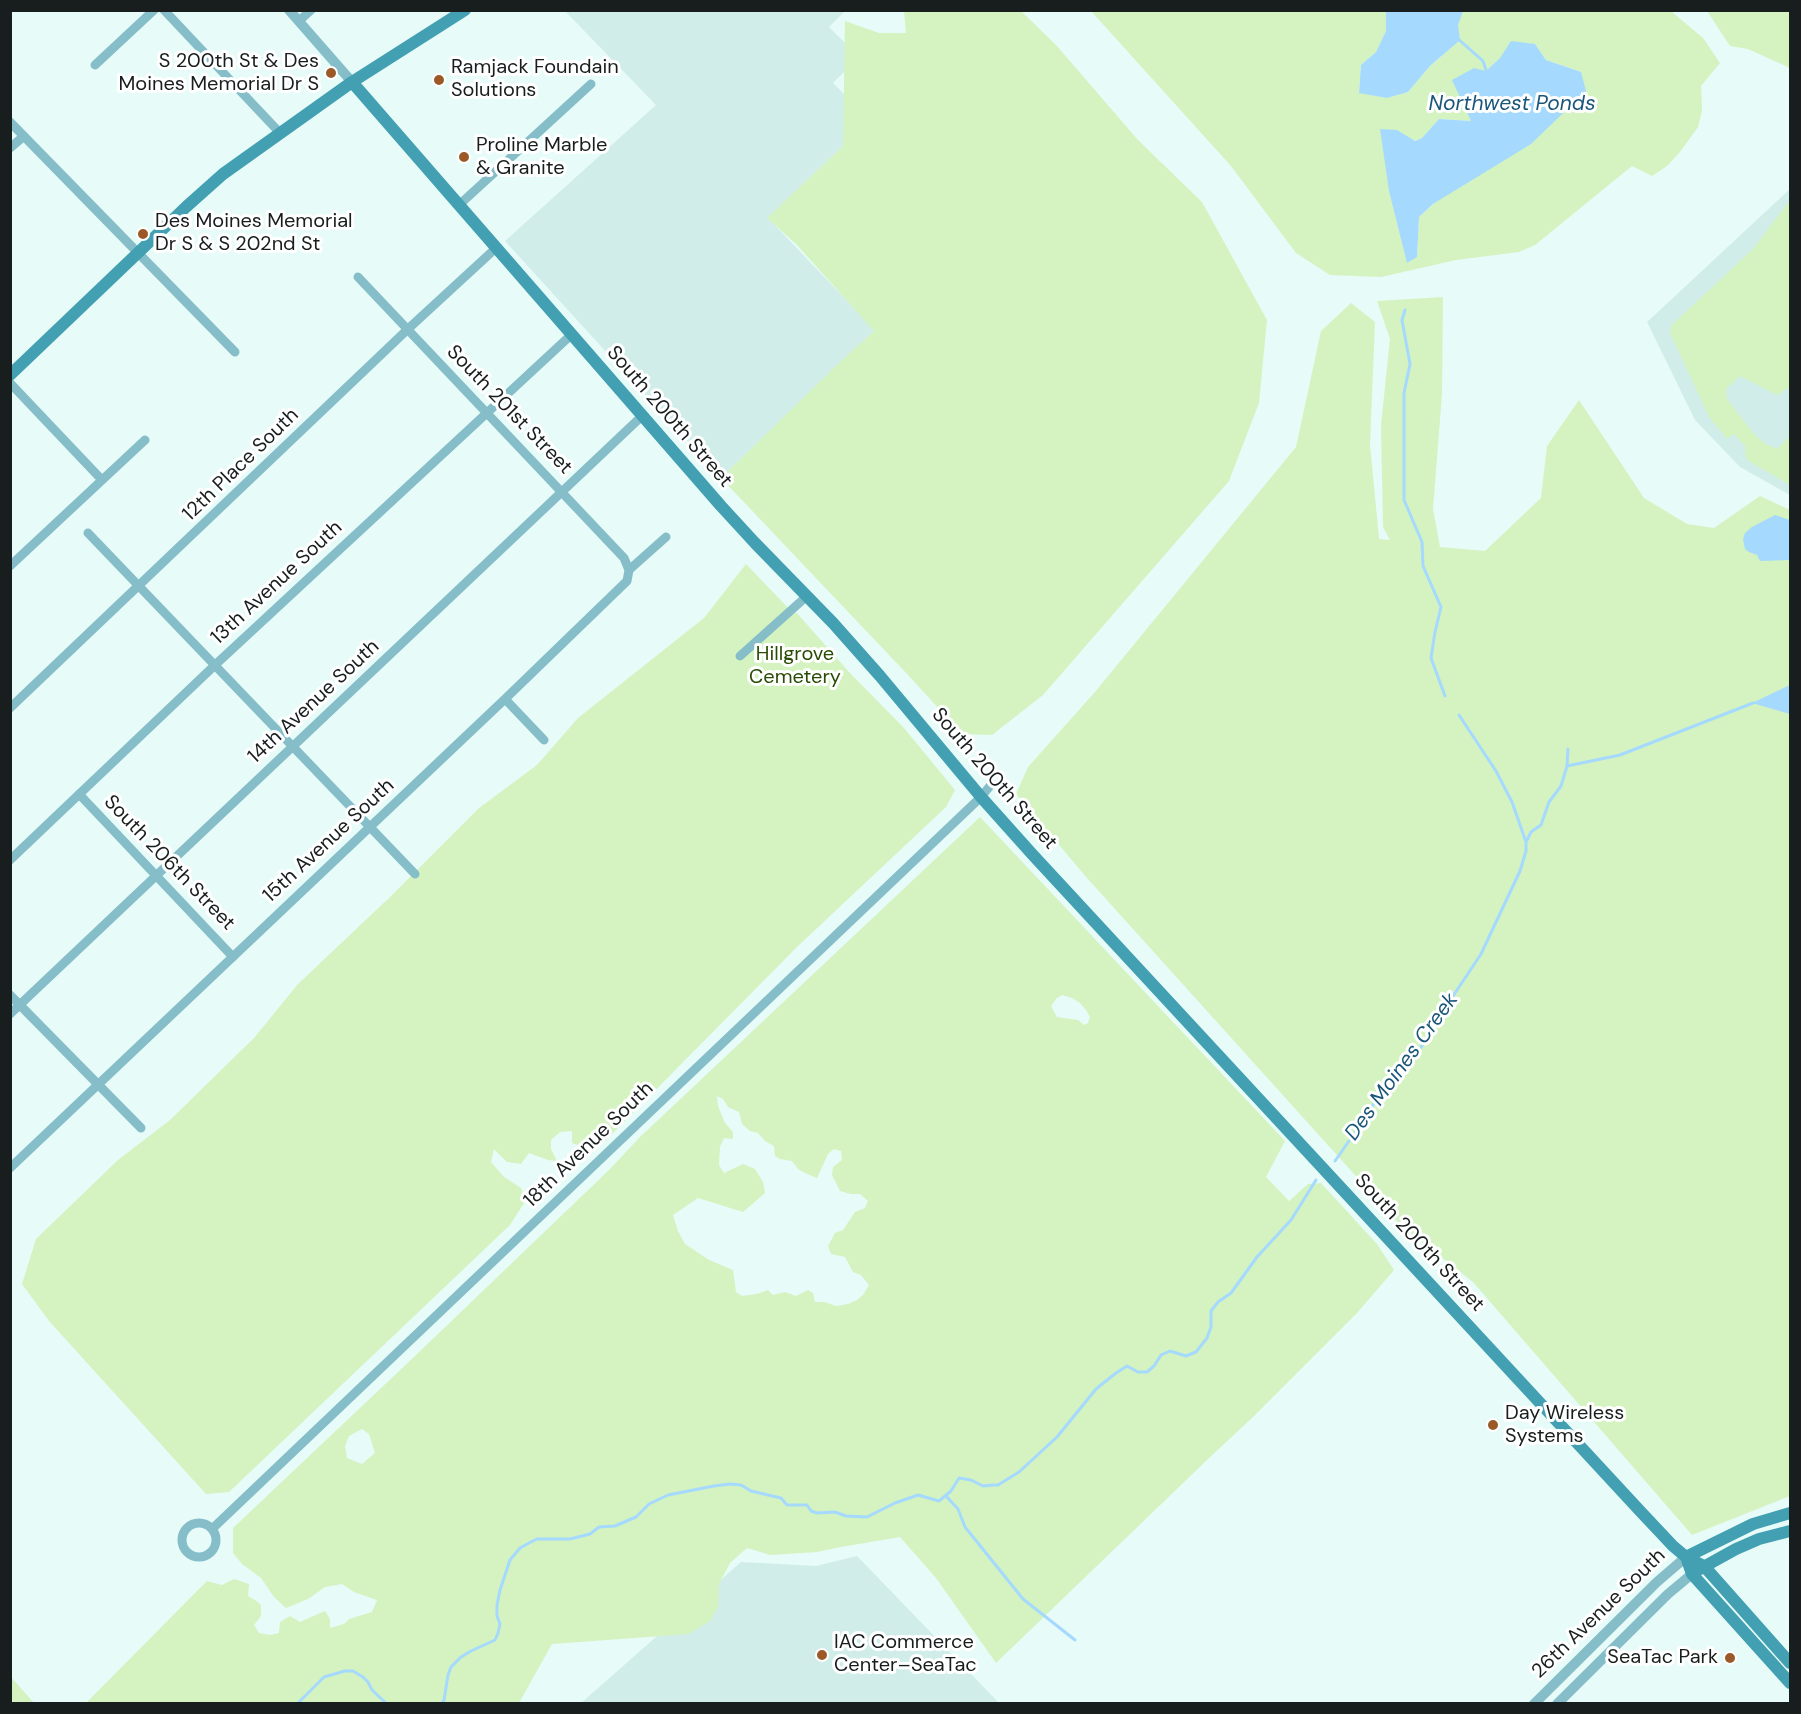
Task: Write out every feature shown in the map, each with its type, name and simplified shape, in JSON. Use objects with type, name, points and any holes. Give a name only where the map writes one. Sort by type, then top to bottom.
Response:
[{"type":"main road","points":[[10,375],[211,184],[352,82],[465,10]]},
{"type":"main road","name":"South 200th Street","points":[[352,82],[642,416],[755,543],[880,676],[981,797],[1610,1480],[1673,1546],[1686,1557],[1704,1566],[1789,1662]]},
{"type":"main road","name":"26th Avenue South","points":[[1686,1557],[1753,1524],[1791,1513]]},
{"type":"main road","name":"26th Avenue South","points":[[1692,1574],[1742,1546],[1791,1531]]},
{"type":"main road","name":"South 200th Street","points":[[1686,1557],[1692,1574],[1791,1683]]},
{"type":"main road","points":[[1762,1651],[1773,1652],[1789,1662]]},
{"type":"street","points":[[95,65],[154,10]]},
{"type":"street","points":[[164,10],[280,133]]},
{"type":"street","name":"South 200th Street","points":[[289,10],[352,82]]},
{"type":"street","points":[[299,21],[311,10]]},
{"type":"street","points":[[459,205],[591,84]]},
{"type":"street","points":[[10,122],[235,352]]},
{"type":"street","points":[[10,148],[24,135]]},
{"type":"street","name":"12th Place South","points":[[10,708],[496,248]]},
{"type":"street","name":"South 201st Street","points":[[358,277],[624,558],[629,570]]},
{"type":"street","name":"13th Avenue South","points":[[10,860],[214,666],[571,335]]},
{"type":"street","points":[[10,383],[102,480]]},
{"type":"street","name":"14th Avenue South","points":[[10,1014],[642,416]]},
{"type":"street","points":[[10,566],[145,440]]},
{"type":"street","points":[[88,533],[415,874]]},
{"type":"street","name":"15th Avenue South","points":[[10,1168],[505,699],[627,581],[629,570],[666,537]]},
{"type":"street","points":[[740,656],[807,596]]},
{"type":"street","points":[[505,699],[544,740]]},
{"type":"street","name":"18th Avenue South","points":[[212,1529],[990,786]]},
{"type":"street","name":"South 206th Street","points":[[78,794],[233,957]]},
{"type":"street","points":[[10,995],[141,1128]]},
{"type":"street","name":"26th Avenue South","points":[[1534,1704],[1656,1582],[1686,1557]]},
{"type":"street","name":"26th Avenue South","points":[[1557,1704],[1668,1594],[1692,1574]]},
{"type":"shaded area","points":[[843,10],[844,12],[829,27],[859,57],[833,83],[850,100],[843,146],[768,218],[875,330],[721,478],[505,241],[656,105],[565,11]]},
{"type":"shaded area","points":[[1790,189],[1790,495],[1740,467],[1695,420],[1647,322]]},
{"type":"shaded area","points":[[857,1556],[999,1703],[580,1704],[741,1562],[816,1566]]},
{"type":"green space","points":[[904,11],[1021,11],[1056,45],[1138,140],[1202,202],[1267,320],[1259,403],[1229,481],[1043,695],[992,735],[962,734],[721,478],[874,331],[797,245],[767,218],[843,146],[845,21],[879,33],[906,33]]},
{"type":"green space","points":[[1091,11],[1386,11],[1386,31],[1376,52],[1361,65],[1359,92],[1387,98],[1408,92],[1430,66],[1442,56],[1463,11],[1671,11],[1703,38],[1720,63],[1701,86],[1702,111],[1698,127],[1667,166],[1652,176],[1632,166],[1535,245],[1519,252],[1456,260],[1381,277],[1330,275],[1296,253],[1231,166]],"holes":[[[1535,44],[1546,60],[1581,72],[1419,217],[1417,257],[1414,141],[1422,138],[1439,119],[1471,121],[1486,71],[1500,58]]]},
{"type":"green space","points":[[1707,11],[1790,11],[1790,68],[1748,49],[1730,46]]},
{"type":"green space","points":[[1790,200],[1790,387],[1777,395],[1740,376],[1726,389],[1727,399],[1754,434],[1764,443],[1777,449],[1790,436],[1790,485],[1750,462],[1746,458],[1745,446],[1734,434],[1727,439],[1709,417],[1670,333],[1671,326],[1753,249]]},
{"type":"green space","points":[[1443,297],[1442,394],[1433,509],[1440,547],[1485,551],[1541,498],[1547,446],[1579,400],[1644,498],[1687,524],[1714,528],[1760,496],[1790,510],[1790,1496],[1692,1535],[1473,1282],[1400,1225],[1087,878],[1016,794],[1028,767],[1095,692],[1296,447],[1321,331],[1351,303],[1375,322],[1370,444],[1379,539],[1390,540],[1383,527],[1381,425],[1390,339],[1377,301]]},
{"type":"green space","name":"Hillgrove Cemetery","points":[[746,564],[794,614],[796,612],[849,672],[904,728],[955,790],[946,807],[798,946],[601,1145],[586,1143],[578,1145],[572,1143],[572,1131],[560,1132],[551,1140],[551,1149],[557,1161],[529,1153],[521,1164],[507,1162],[494,1149],[491,1162],[504,1177],[521,1188],[526,1200],[510,1225],[229,1492],[206,1494],[49,1321],[22,1284],[36,1239],[118,1160],[170,1120],[254,1038],[298,984],[479,808],[537,765],[578,718],[704,618]]},
{"type":"green space","points":[[980,817],[1285,1141],[1266,1177],[1289,1201],[1308,1184],[1321,1183],[1377,1244],[1394,1270],[1357,1313],[1253,1417],[996,1663],[936,1578],[900,1537],[817,1552],[770,1555],[747,1548],[730,1563],[719,1584],[718,1607],[710,1621],[689,1634],[552,1644],[519,1703],[86,1703],[207,1581],[222,1585],[234,1579],[249,1584],[248,1596],[261,1605],[261,1616],[254,1625],[259,1633],[270,1635],[279,1633],[280,1622],[290,1616],[300,1622],[325,1611],[330,1619],[330,1628],[372,1612],[377,1600],[354,1592],[342,1584],[325,1587],[308,1599],[286,1608],[274,1597],[261,1578],[242,1564],[233,1553],[233,1528],[609,1170],[639,1138]],"holes":[[[1062,995],[1080,1003],[1090,1017],[1088,1023],[1084,1025],[1078,1020],[1057,1017],[1051,1006]],[[717,1096],[723,1099],[728,1107],[739,1112],[742,1124],[774,1146],[775,1156],[792,1161],[798,1169],[817,1178],[828,1154],[834,1149],[841,1151],[842,1160],[833,1167],[832,1175],[840,1191],[860,1194],[868,1201],[865,1208],[855,1212],[843,1230],[835,1233],[828,1246],[831,1254],[845,1257],[853,1272],[861,1275],[869,1285],[857,1300],[836,1306],[815,1302],[813,1293],[808,1290],[796,1296],[785,1292],[773,1295],[768,1290],[742,1296],[736,1292],[733,1270],[709,1260],[685,1244],[673,1215],[698,1198],[743,1212],[765,1193],[763,1182],[755,1169],[743,1164],[724,1173],[719,1165],[720,1147],[724,1138],[733,1139],[733,1132],[725,1123],[718,1106]],[[362,1429],[369,1434],[375,1453],[362,1464],[347,1458],[345,1446],[349,1436]]]},
{"type":"green space","points":[[11,1677],[34,1703],[11,1703]]},
{"type":"water","name":"Northwest Ponds","points":[[1386,11],[1463,11],[1458,25],[1460,40],[1430,66],[1408,92],[1387,98],[1359,93],[1361,65],[1376,52],[1386,31]]},
{"type":"water","name":"Northwest Ponds","points":[[1511,41],[1535,44],[1546,60],[1581,72],[1586,91],[1531,144],[1433,204],[1419,217],[1417,257],[1407,263],[1389,191],[1380,129],[1397,130],[1415,141],[1422,138],[1439,119],[1471,121],[1452,80],[1474,68],[1486,71],[1500,58]]},
{"type":"water","points":[[1775,515],[1790,520],[1790,560],[1760,561],[1757,555],[1745,549],[1743,539],[1745,533],[1752,527]]},
{"type":"water","points":[[1790,685],[1790,714],[1752,703]]},
{"type":"waterway","name":"Des Moines Creek","points":[[1457,38],[1483,61],[1487,73]]},
{"type":"waterway","name":"Des Moines Creek","points":[[1405,310],[1402,320],[1410,364],[1404,393],[1404,500],[1422,542],[1423,566],[1441,607],[1431,658],[1445,696]]},
{"type":"waterway","name":"Des Moines Creek","points":[[1567,766],[1620,755],[1753,703]]},
{"type":"waterway","name":"Des Moines Creek","points":[[1459,715],[1496,771],[1512,802],[1526,842]]},
{"type":"waterway","name":"Des Moines Creek","points":[[1335,1161],[1370,1111],[1380,1091],[1413,1058],[1429,1036],[1481,954],[1520,871],[1526,851],[1526,842],[1531,832],[1541,825],[1549,802],[1561,786],[1567,766],[1568,749]]},
{"type":"waterway","name":"Des Moines Creek","points":[[442,1704],[451,1667],[461,1657],[495,1640],[500,1624],[497,1605],[510,1560],[520,1548],[537,1539],[570,1539],[590,1534],[599,1527],[615,1526],[636,1517],[649,1504],[668,1495],[730,1484],[741,1485],[751,1491],[781,1498],[787,1505],[807,1505],[811,1511],[817,1513],[835,1512],[846,1516],[867,1517],[918,1495],[939,1501],[951,1491],[959,1478],[971,1480],[983,1486],[998,1485],[1019,1472],[1057,1437],[1096,1389],[1116,1373],[1127,1366],[1138,1372],[1147,1372],[1161,1355],[1170,1351],[1186,1356],[1196,1352],[1207,1338],[1211,1327],[1211,1311],[1218,1302],[1231,1293],[1257,1257],[1291,1220],[1316,1180]]},
{"type":"waterway","name":"Des Moines Creek","points":[[946,1496],[958,1509],[965,1527],[1023,1599],[1075,1640]]},
{"type":"waterway","name":"Des Moines Creek","points":[[297,1704],[324,1677],[345,1671],[353,1671],[363,1677],[372,1690],[387,1704]]},
{"type":"place","name":"S 200th St & Des Moines Memorial Dr S","points":[[331,73]]},
{"type":"place","name":"Ramjack Foundain Solutions","points":[[439,80]]},
{"type":"place","name":"Proline Marble & Granite","points":[[464,157]]},
{"type":"place","name":"Des Moines Memorial Dr S & S 202nd St","points":[[143,234]]},
{"type":"place","name":"Day Wireless Systems","points":[[1493,1425]]},
{"type":"place","name":"IAC Commerce Center–SeaTac","points":[[822,1655]]},
{"type":"place","name":"SeaTac Park","points":[[1730,1658]]}]
